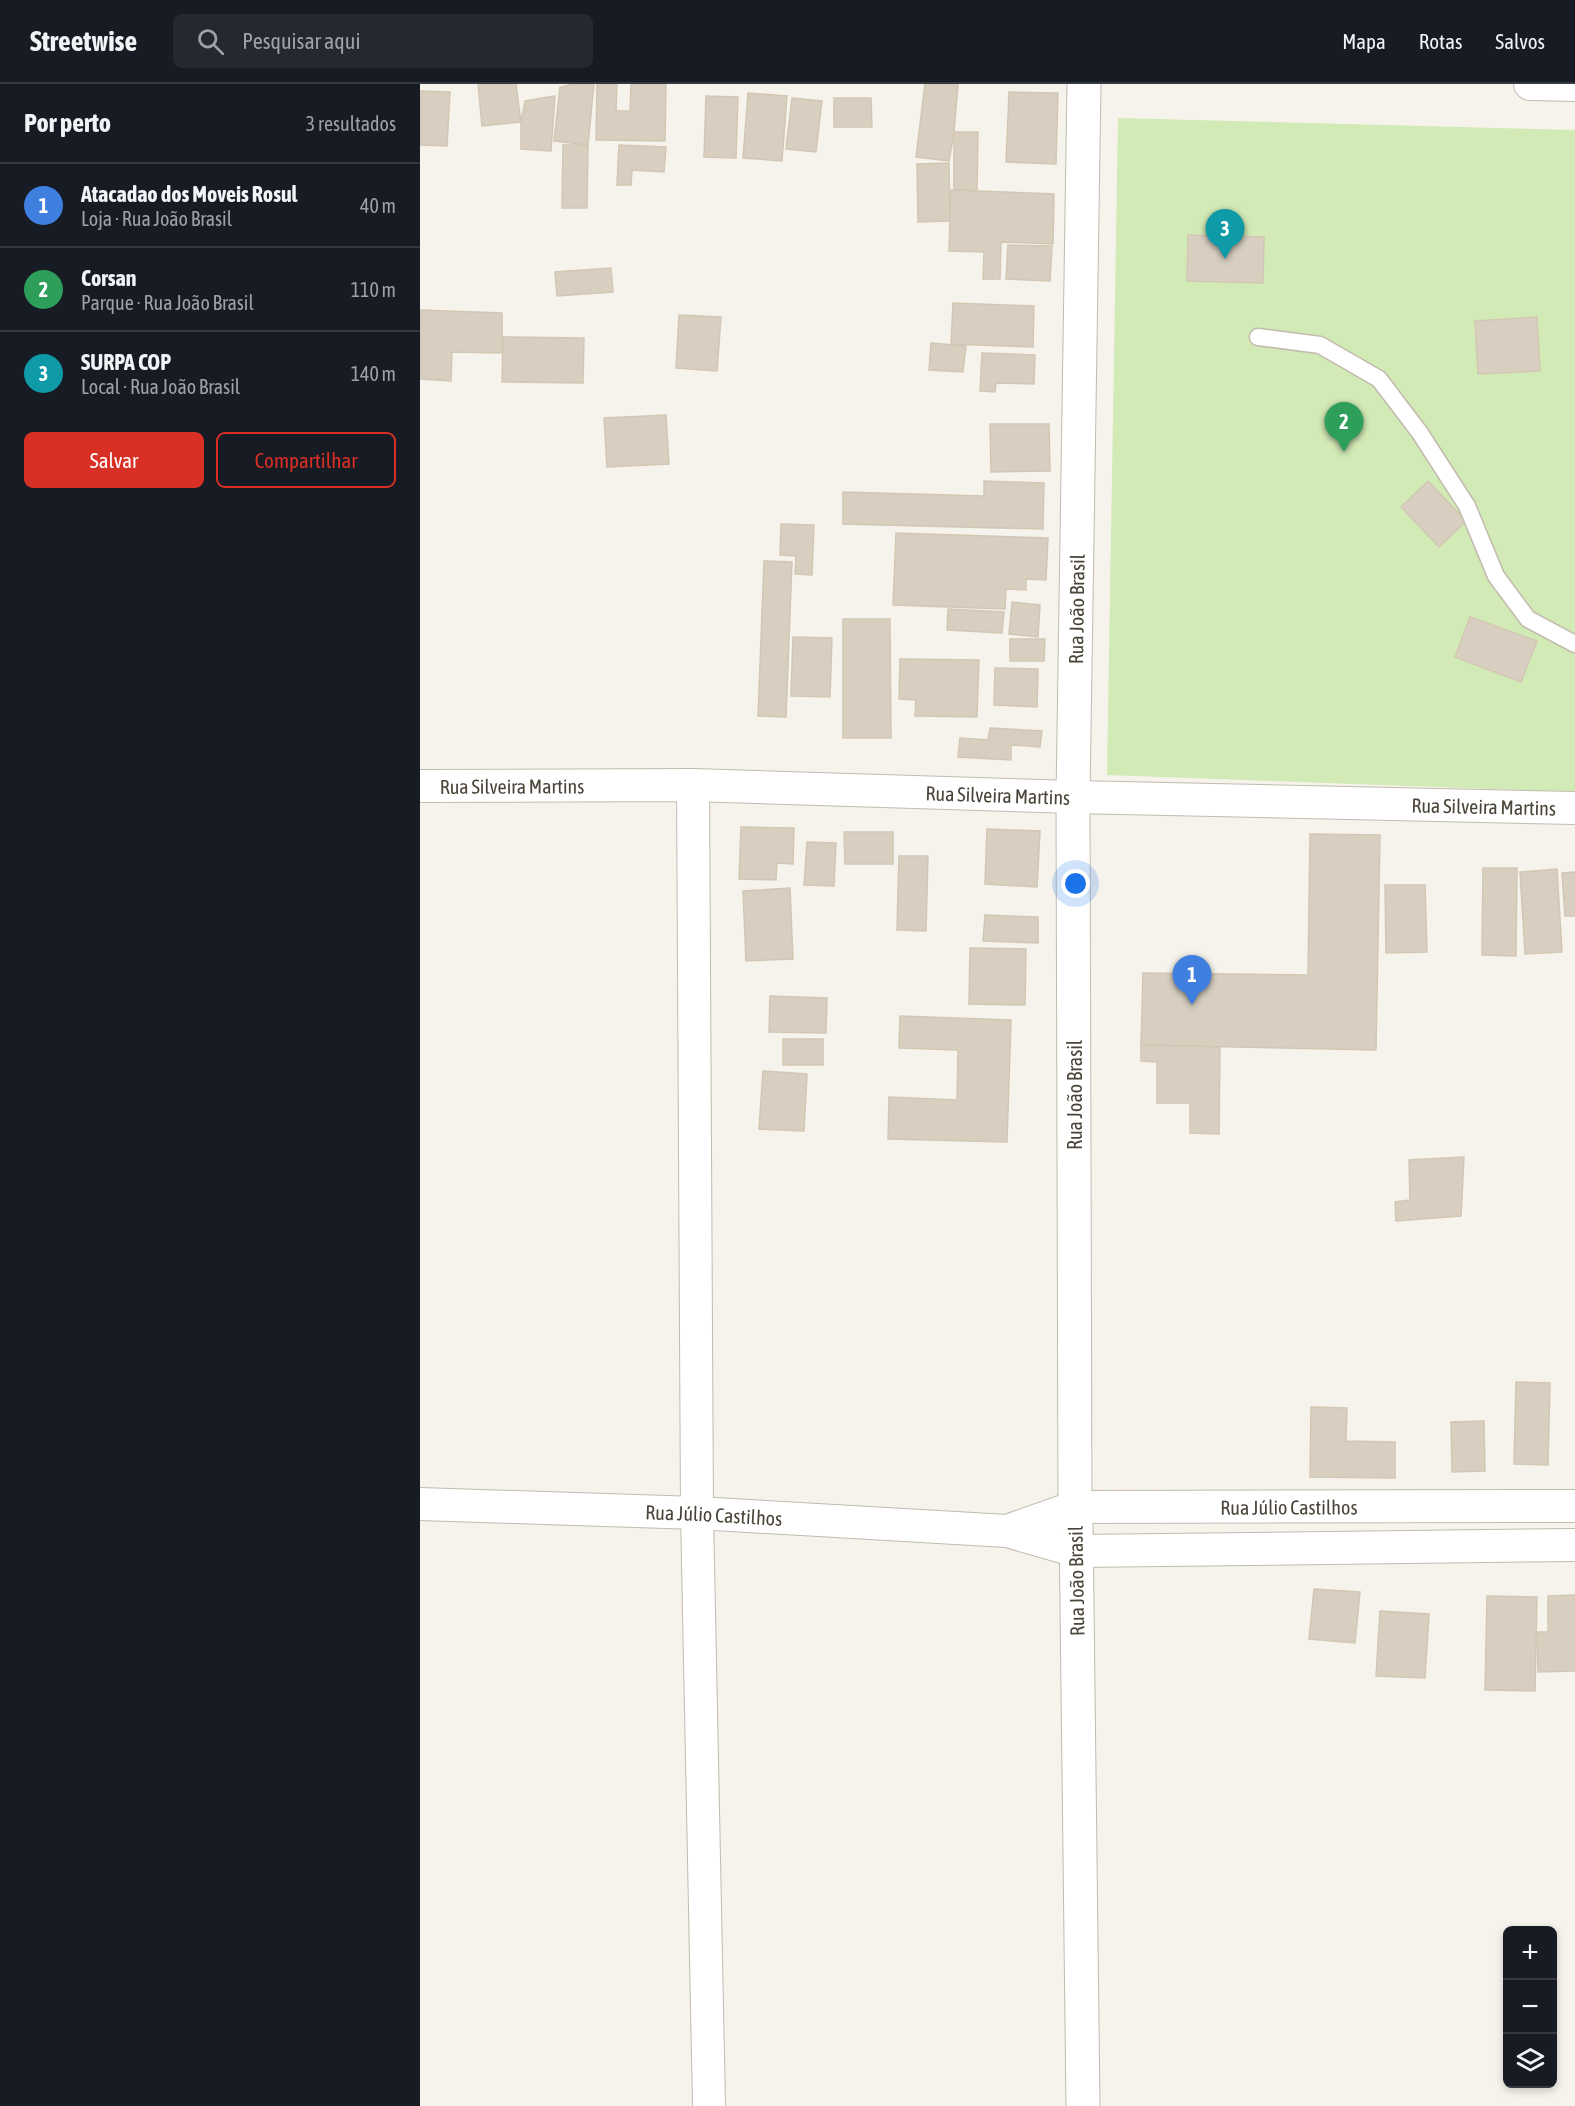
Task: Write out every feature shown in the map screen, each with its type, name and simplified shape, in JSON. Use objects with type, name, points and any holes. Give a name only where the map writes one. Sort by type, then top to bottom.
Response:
[{"type":"street","name":"Rua João Brasil","points":[[1083,2106],[1075,1508],[1073,797],[1084,84]]},
{"type":"street","points":[[1530,84],[1575,85]]},
{"type":"street","name":"Rua Silveira Martins","points":[[420,786],[693,785],[1073,797],[1575,808]]},
{"type":"street","points":[[693,785],[697,1513],[709,2106]]},
{"type":"street","name":"Rua Júlio Castilhos","points":[[420,1504],[697,1513],[1007,1531],[1076,1551],[1575,1545]]},
{"type":"street","name":"Rua Júlio Castilhos","points":[[1007,1531],[1075,1508],[1575,1506]]},
{"type":"lane","points":[[1258,337],[1320,345],[1379,379],[1420,433],[1467,506],[1496,576],[1528,619],[1575,644]]},
{"type":"green space","points":[[1118,118],[1575,130],[1575,792],[1107,775]]},
{"type":"building","points":[[478,84],[516,84],[521,122],[482,126]]},
{"type":"building","points":[[573,84],[594,84],[588,145],[554,141],[560,87]]},
{"type":"building","points":[[597,84],[617,84],[616,111],[630,111],[631,84],[666,84],[665,141],[596,140]]},
{"type":"building","points":[[925,84],[958,84],[949,161],[916,157]]},
{"type":"building","points":[[420,91],[450,92],[447,146],[420,145]]},
{"type":"building","points":[[1009,92],[1058,93],[1056,164],[1006,162]]},
{"type":"building","points":[[748,93],[787,96],[782,161],[743,158]]},
{"type":"building","points":[[555,96],[551,151],[521,149],[521,122],[525,101]]},
{"type":"building","points":[[706,96],[738,97],[736,158],[704,157]]},
{"type":"building","points":[[792,98],[822,101],[816,152],[786,149]]},
{"type":"building","points":[[834,98],[871,98],[872,127],[834,127]]},
{"type":"building","points":[[954,132],[978,132],[977,190],[954,190]]},
{"type":"building","points":[[563,145],[588,145],[587,208],[562,208]]},
{"type":"building","points":[[619,145],[666,147],[664,172],[632,170],[631,185],[617,185]]},
{"type":"building","points":[[949,163],[950,221],[918,222],[917,164]]},
{"type":"building","points":[[951,190],[1054,194],[1053,244],[1001,242],[1000,279],[983,279],[984,252],[949,251]]},
{"type":"building","points":[[1188,235],[1264,237],[1263,283],[1187,281]]},
{"type":"building","points":[[1008,245],[1052,246],[1050,281],[1006,279]]},
{"type":"building","points":[[611,268],[613,292],[557,296],[555,272]]},
{"type":"building","points":[[953,303],[1034,306],[1033,347],[951,344]]},
{"type":"building","points":[[420,310],[502,313],[502,353],[452,352],[451,381],[420,379]]},
{"type":"building","points":[[679,315],[721,317],[717,371],[676,368]]},
{"type":"building","points":[[1537,317],[1540,371],[1478,374],[1475,321]]},
{"type":"building","points":[[503,337],[584,338],[583,383],[502,382]]},
{"type":"building","points":[[931,343],[966,346],[963,372],[929,370]]},
{"type":"building","points":[[982,353],[1035,355],[1034,384],[996,383],[995,392],[980,391]]},
{"type":"building","points":[[666,415],[669,464],[607,467],[604,418]]},
{"type":"building","points":[[990,424],[1049,424],[1050,471],[991,472]]},
{"type":"building","points":[[984,481],[1044,483],[1043,529],[843,524],[843,492],[984,496]]},
{"type":"building","points":[[1428,481],[1466,521],[1439,547],[1401,507]]},
{"type":"building","points":[[781,524],[814,525],[812,575],[795,574],[796,556],[780,555]]},
{"type":"building","points":[[896,533],[1048,538],[1046,580],[1026,579],[1026,590],[1006,589],[1005,609],[893,605]]},
{"type":"building","points":[[764,561],[792,562],[786,717],[758,716]]},
{"type":"building","points":[[1012,602],[1040,605],[1038,637],[1009,634]]},
{"type":"building","points":[[948,609],[1004,612],[1002,633],[947,630]]},
{"type":"building","points":[[1470,617],[1537,641],[1521,682],[1455,657]]},
{"type":"building","points":[[843,619],[890,619],[891,738],[843,738]]},
{"type":"building","points":[[793,637],[832,638],[830,697],[791,696]]},
{"type":"building","points":[[1010,639],[1045,639],[1044,661],[1010,661]]},
{"type":"building","points":[[900,659],[979,660],[977,717],[915,716],[916,700],[899,699]]},
{"type":"building","points":[[995,668],[1038,669],[1037,707],[994,705]]},
{"type":"building","points":[[990,728],[1042,731],[1040,747],[1011,745],[1011,760],[958,757],[960,738],[988,740]]},
{"type":"building","points":[[741,827],[794,828],[793,864],[777,863],[776,880],[739,879]]},
{"type":"building","points":[[987,829],[1040,831],[1037,887],[985,884]]},
{"type":"building","points":[[844,832],[893,832],[893,864],[845,864]]},
{"type":"building","points":[[1310,834],[1380,835],[1376,1050],[1141,1045],[1143,973],[1308,975]]},
{"type":"building","points":[[807,842],[836,843],[834,886],[804,885]]},
{"type":"building","points":[[899,856],[928,856],[926,931],[897,930]]},
{"type":"building","points":[[1483,868],[1517,868],[1516,956],[1482,955]]},
{"type":"building","points":[[1557,869],[1562,952],[1525,954],[1520,872]]},
{"type":"building","points":[[1575,872],[1575,916],[1565,916],[1562,873]]},
{"type":"building","points":[[1385,885],[1425,885],[1427,952],[1386,953]]},
{"type":"building","points":[[790,888],[793,959],[746,961],[743,891]]},
{"type":"building","points":[[985,915],[1038,917],[1038,943],[983,941]]},
{"type":"building","points":[[970,948],[1026,949],[1025,1005],[969,1004]]},
{"type":"building","points":[[770,996],[827,998],[826,1033],[769,1032]]},
{"type":"building","points":[[900,1016],[1011,1020],[1007,1142],[888,1139],[889,1097],[957,1100],[958,1050],[899,1048]]},
{"type":"building","points":[[783,1039],[823,1039],[823,1065],[783,1065]]},
{"type":"building","points":[[1141,1045],[1220,1047],[1219,1134],[1190,1133],[1190,1103],[1157,1103],[1157,1062],[1141,1061]]},
{"type":"building","points":[[763,1071],[807,1074],[804,1131],[759,1129]]},
{"type":"building","points":[[1464,1157],[1461,1216],[1396,1221],[1395,1202],[1410,1200],[1409,1160]]},
{"type":"building","points":[[1516,1382],[1550,1383],[1548,1465],[1514,1464]]},
{"type":"building","points":[[1311,1407],[1347,1408],[1346,1441],[1395,1442],[1395,1478],[1310,1477]]},
{"type":"building","points":[[1484,1421],[1485,1471],[1452,1472],[1451,1422]]},
{"type":"building","points":[[1314,1589],[1360,1592],[1355,1643],[1309,1639]]},
{"type":"building","points":[[1575,1595],[1575,1671],[1538,1672],[1537,1632],[1548,1632],[1548,1596]]},
{"type":"building","points":[[1487,1596],[1537,1597],[1535,1691],[1485,1690]]},
{"type":"building","points":[[1380,1611],[1429,1614],[1425,1678],[1376,1676]]},
{"type":"place","name":"SURPA COP","points":[[1225,259]]},
{"type":"place","name":"Corsan","points":[[1344,452]]},
{"type":"place","name":"Atacadao dos Moveis Rosul","points":[[1192,1005]]}]
